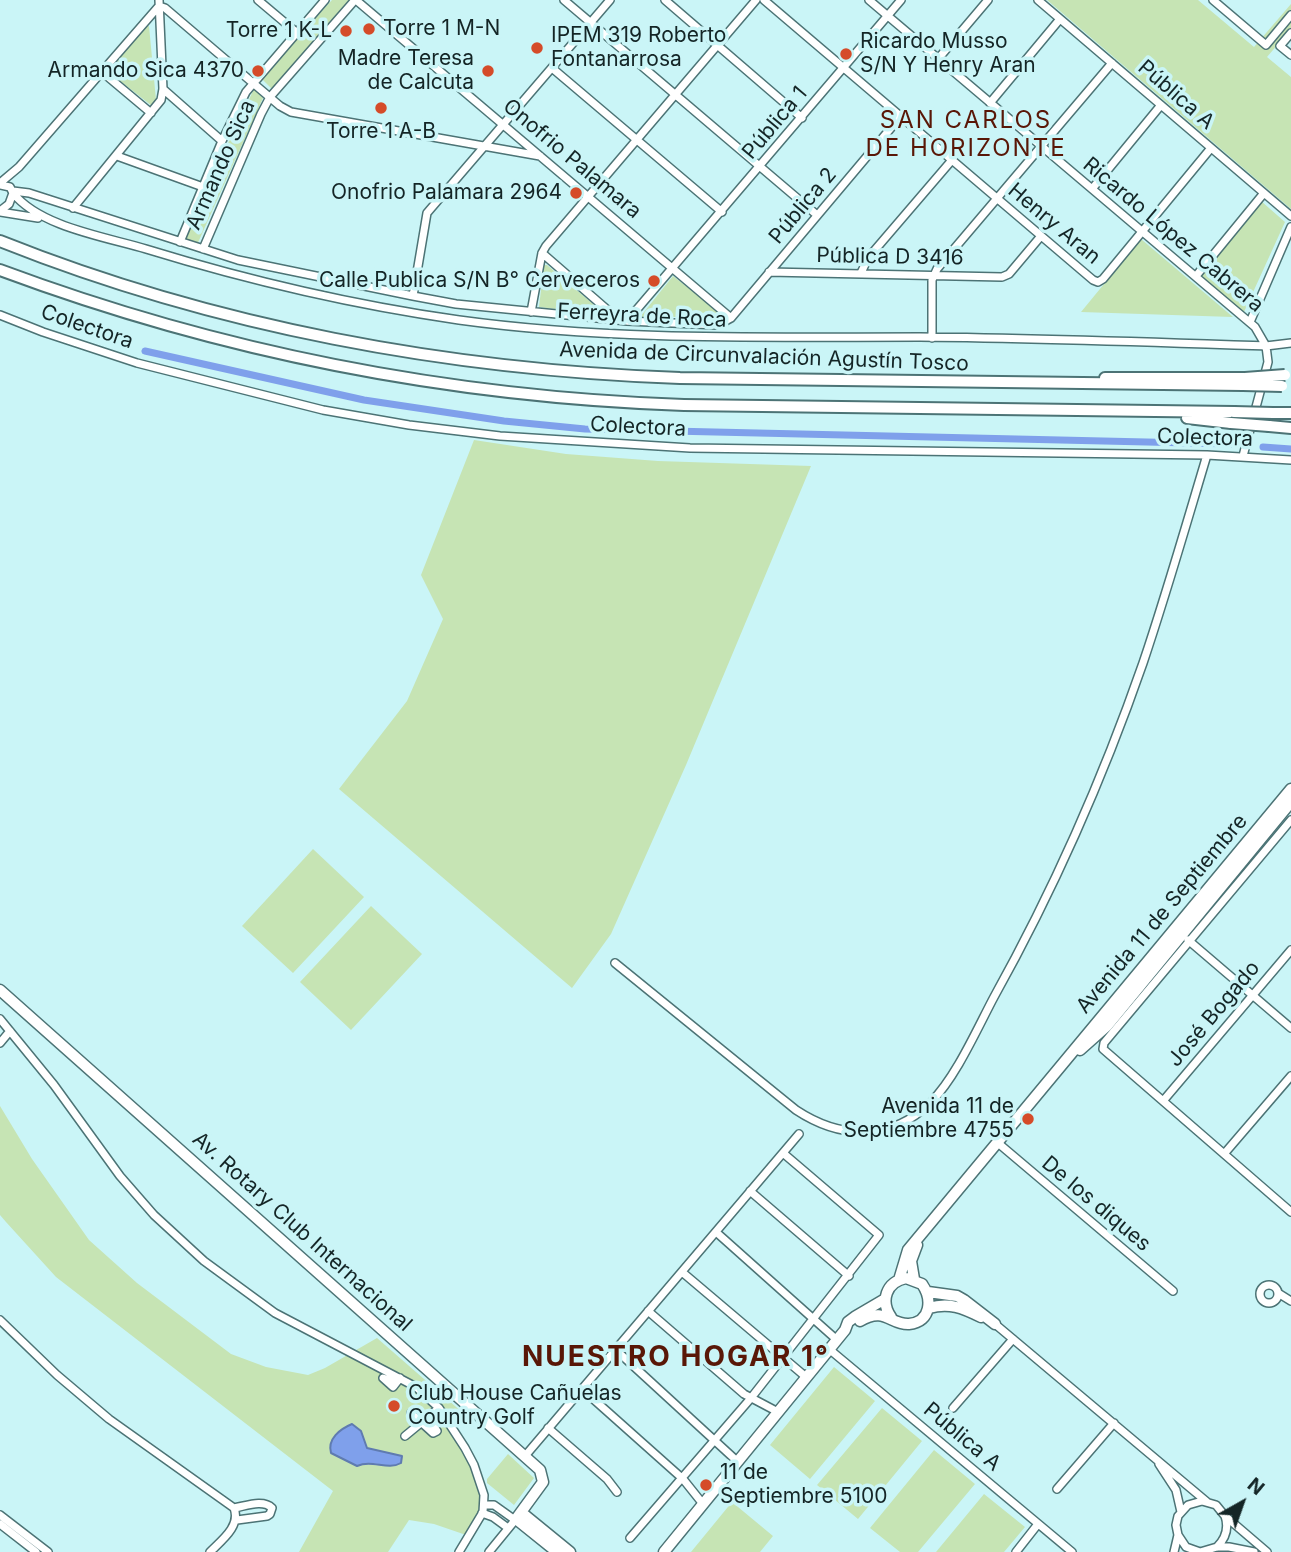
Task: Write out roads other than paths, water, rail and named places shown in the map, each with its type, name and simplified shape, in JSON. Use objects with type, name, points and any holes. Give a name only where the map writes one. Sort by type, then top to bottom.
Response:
[{"type":"highway","name":"Avenida de Circunvalación Agustín Tosco","points":[[0,241],[100,277],[209,309],[331,338],[455,359],[554,370],[642,377],[1045,383],[1287,380]]},
{"type":"highway","points":[[0,270],[91,303],[237,344],[360,371],[497,392],[596,401],[684,405],[1146,411],[1232,417],[1291,413]]},
{"type":"highway","points":[[1232,417],[1291,428]]},
{"type":"main road","name":"Avenida 11 de Septiembre","points":[[1063,1063],[1107,1026],[1182,935],[1291,789]]},
{"type":"main road","name":"Avenida 11 de Septiembre","points":[[1271,819],[1291,802]]},
{"type":"main road","name":"Avenida 11 de Septiembre","points":[[924,1233],[1085,1037],[1182,935]]},
{"type":"main road","name":"Av. Rotary Club Internacional","points":[[0,990],[540,1470],[543,1478],[517,1517]]},
{"type":"main road","points":[[914,1279],[911,1261],[915,1247],[924,1233]]},
{"type":"main road","points":[[891,1317],[885,1299],[888,1289],[899,1280],[908,1250],[924,1233]]},
{"type":"main road","points":[[845,1330],[866,1317],[882,1315],[909,1324],[921,1319],[929,1308],[928,1292],[914,1279],[899,1280]]},
{"type":"main road","points":[[928,1292],[957,1296],[995,1324]]},
{"type":"main road","points":[[664,1552],[830,1349],[848,1322],[885,1299]]},
{"type":"main road","points":[[929,1308],[946,1304],[995,1324]]},
{"type":"main road","points":[[517,1517],[557,1552]]},
{"type":"main road","points":[[517,1517],[570,1552]]},
{"type":"street","points":[[258,0],[296,32]]},
{"type":"street","name":"Armando Sica","points":[[180,242],[222,141],[253,82],[325,0]]},
{"type":"street","name":"Armando Sica","points":[[203,249],[270,97],[356,0]]},
{"type":"street","name":"Onofrio Palamara","points":[[356,0],[731,318]]},
{"type":"street","points":[[564,0],[817,215]]},
{"type":"street","points":[[610,0],[427,213],[413,296],[624,321],[712,325],[731,318]]},
{"type":"street","points":[[664,0],[802,118]]},
{"type":"street","points":[[531,312],[542,253],[756,0]]},
{"type":"street","name":"Henry Aran","points":[[764,0],[1093,280],[1098,282],[1103,279],[1142,231]]},
{"type":"street","name":"Ricardo López Cabrera","points":[[869,0],[1250,322],[1262,336],[1266,346],[1267,366],[1242,456]]},
{"type":"street","name":"Pública 1","points":[[624,321],[674,268],[901,0]]},
{"type":"street","points":[[938,59],[988,0]]},
{"type":"street","name":"Pública A","points":[[1038,0],[1291,216]]},
{"type":"street","points":[[1213,0],[1266,45],[1291,15]]},
{"type":"street","points":[[0,184],[19,167],[159,3]]},
{"type":"street","points":[[159,3],[291,112],[541,157]]},
{"type":"street","points":[[73,208],[161,100],[163,89],[159,3]]},
{"type":"street","points":[[990,103],[1060,19]]},
{"type":"street","points":[[1291,33],[1280,46],[1291,55]]},
{"type":"street","points":[[932,338],[933,275],[1112,63]]},
{"type":"street","points":[[552,68],[722,212]]},
{"type":"street","points":[[101,71],[151,113]]},
{"type":"street","points":[[163,89],[222,141]]},
{"type":"street","points":[[1092,189],[1161,105]]},
{"type":"street","name":"Pública 2","points":[[731,318],[901,116]]},
{"type":"street","points":[[1142,231],[1211,148]]},
{"type":"street","points":[[117,156],[203,187]]},
{"type":"street","points":[[862,273],[867,258],[952,160]]},
{"type":"street","points":[[0,211],[9,204],[19,167]]},
{"type":"street","name":"Ferreyra de Roca","points":[[0,184],[12,190],[268,267],[413,296]]},
{"type":"street","name":"Ferreyra de Roca","points":[[12,190],[25,207],[49,220],[260,280],[459,320],[598,333],[700,338],[932,338],[1266,346],[1291,343]]},
{"type":"street","points":[[1196,276],[1264,193]]},
{"type":"street","points":[[0,211],[49,220]]},
{"type":"street","points":[[1250,322],[1291,228]]},
{"type":"street","name":"Pública D 3416","points":[[769,272],[1002,277],[1009,274],[1041,236]]},
{"type":"street","points":[[542,253],[624,321]]},
{"type":"street","name":"Colectora","points":[[0,315],[137,363],[323,410],[409,425],[484,434],[690,448],[1207,455],[1291,460]]},
{"type":"street","points":[[615,963],[796,1110],[820,1124],[845,1132],[878,1131],[906,1120],[931,1102],[951,1074],[1026,940],[1090,799],[1143,664],[1207,455]]},
{"type":"street","points":[[1271,819],[1291,835]]},
{"type":"street","points":[[1291,821],[1182,935],[1103,1049],[1288,1209],[1291,1199]]},
{"type":"street","points":[[1182,935],[1291,1028]]},
{"type":"street","name":"José Bogado","points":[[1163,1101],[1291,950]]},
{"type":"street","points":[[0,1019],[136,1195],[204,1261],[275,1313],[398,1380],[416,1387],[439,1408],[474,1465],[483,1488],[485,1505],[482,1513],[458,1552]]},
{"type":"street","points":[[0,1043],[10,1031]]},
{"type":"street","points":[[1224,1154],[1291,1076]]},
{"type":"street","points":[[525,1456],[799,1134]]},
{"type":"street","name":"De los diques","points":[[998,1143],[1173,1291]]},
{"type":"street","points":[[629,1538],[751,1398],[879,1235],[783,1153]]},
{"type":"street","points":[[750,1191],[849,1276]]},
{"type":"street","points":[[716,1231],[837,1340]]},
{"type":"street","points":[[682,1272],[806,1377]]},
{"type":"street","points":[[1278,1293],[1291,1301]]},
{"type":"street","points":[[648,1311],[751,1398],[771,1406],[778,1412]]},
{"type":"street","points":[[0,1320],[109,1419],[234,1508],[237,1520]]},
{"type":"street","points":[[995,1324],[1207,1502],[1219,1508],[1267,1552]]},
{"type":"street","points":[[953,1408],[1013,1339]]},
{"type":"street","name":"Pública A","points":[[830,1349],[1072,1552]]},
{"type":"street","points":[[616,1350],[738,1461]]},
{"type":"street","points":[[582,1389],[683,1479],[703,1504]]},
{"type":"street","points":[[405,1436],[439,1408]]},
{"type":"street","points":[[411,1413],[433,1433],[437,1431],[428,1416]]},
{"type":"street","points":[[1057,1489],[1114,1423]]},
{"type":"street","points":[[548,1428],[607,1479],[617,1492]]},
{"type":"street","points":[[1154,1457],[1176,1490],[1181,1512]]},
{"type":"street","points":[[1207,1502],[1192,1503],[1181,1512],[1176,1525],[1178,1535],[1186,1547],[1200,1552],[1217,1547],[1254,1552]]},
{"type":"street","points":[[210,1552],[237,1520],[267,1516],[272,1508],[267,1503],[261,1503],[234,1508]]},
{"type":"street","points":[[485,1505],[494,1505],[517,1517],[489,1552]]},
{"type":"street","points":[[482,1513],[508,1528]]},
{"type":"street","points":[[0,1515],[48,1552]]},
{"type":"street","points":[[1217,1547],[1227,1531],[1225,1516]]},
{"type":"street","points":[[0,1524],[36,1552]]},
{"type":"street","points":[[1016,1552],[1038,1524]]},
{"type":"street","points":[[1174,1552],[1178,1535]]},
{"type":"water","points":[[352,1424],[361,1431],[367,1448],[402,1456],[401,1463],[390,1466],[357,1466],[331,1453],[331,1443],[335,1435]]},
{"type":"waterway","points":[[145,351],[364,400],[504,421],[585,429],[1233,444]]},
{"type":"waterway","points":[[1263,447],[1291,449]]},
{"type":"place","name":"Torre 1 M-N","points":[[369,29]]},
{"type":"place","name":"Torre 1 K-L","points":[[346,31]]},
{"type":"place","name":"IPEM 319 Roberto Fontanarrosa","points":[[537,48]]},
{"type":"place","name":"Ricardo Musso S/N Y Henry Aran","points":[[846,54]]},
{"type":"place","name":"Armando Sica 4370","points":[[258,71]]},
{"type":"place","name":"Madre Teresa de Calcuta","points":[[488,71]]},
{"type":"place","name":"Torre 1 A-B","points":[[381,108]]},
{"type":"place","name":"Onofrio Palamara 2964","points":[[576,193]]},
{"type":"place","name":"Calle Publica S/N B° Cerveceros","points":[[654,281]]},
{"type":"place","name":"Avenida 11 de Septiembre 4755","points":[[1028,1119]]},
{"type":"place","name":"Club House Cañuelas Country Golf","points":[[394,1406]]},
{"type":"place","name":"11 de Septiembre 5100","points":[[706,1485]]},
{"type":"district","name":"SAN CARLOS DE HORIZONTE","points":[[966,135]]},
{"type":"district","name":"NUESTRO HOGAR 1°","points":[[676,1358]]}]
